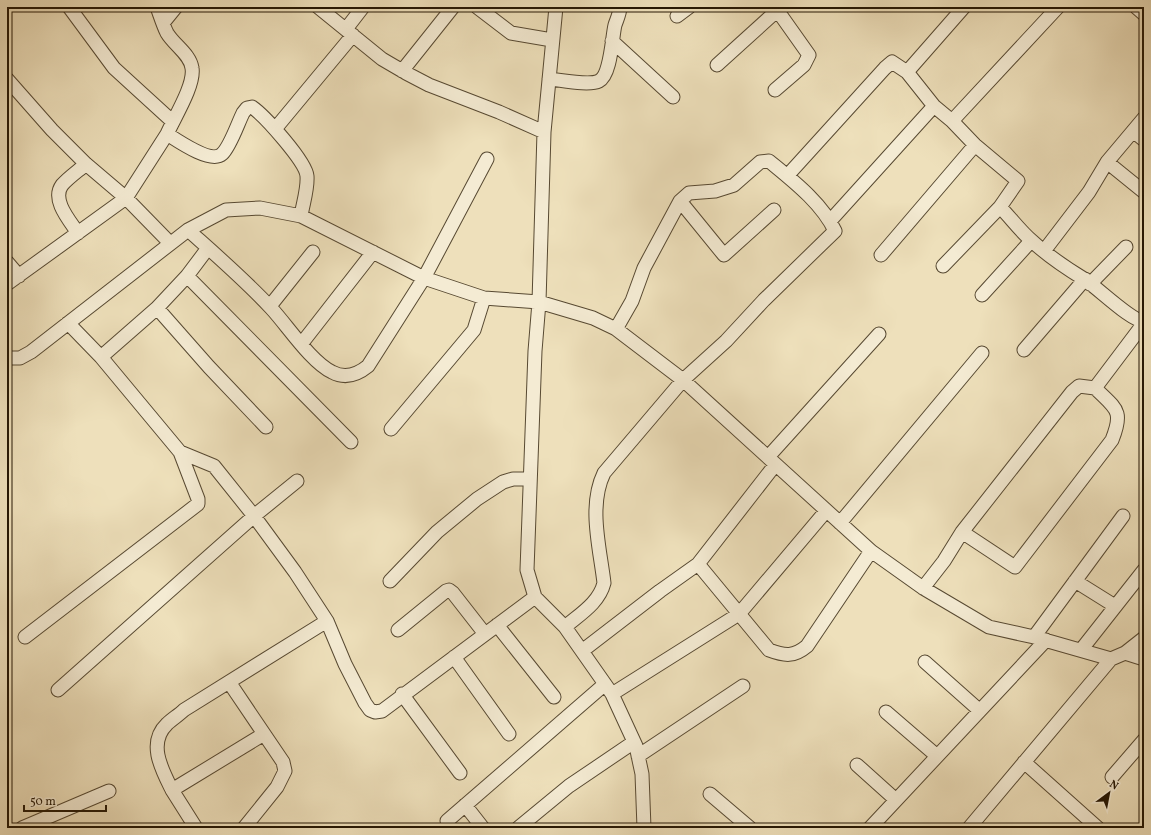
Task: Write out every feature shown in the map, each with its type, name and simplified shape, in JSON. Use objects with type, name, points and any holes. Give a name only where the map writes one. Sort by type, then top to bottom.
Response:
[{"type":"street","points":[[69,7],[114,68],[172,121]]},
{"type":"street","points":[[7,284],[126,198],[167,134],[186,93],[191,78],[192,69],[189,60],[172,40],[157,7]]},
{"type":"street","points":[[163,22],[176,7]]},
{"type":"street","points":[[318,7],[382,59],[402,71],[429,85],[499,112],[544,132]]},
{"type":"street","points":[[275,129],[350,32],[363,7]]},
{"type":"street","points":[[402,71],[453,7]]},
{"type":"street","points":[[477,7],[511,33],[552,40]]},
{"type":"street","points":[[556,7],[544,132],[539,302],[529,479],[527,570],[535,597],[565,627],[608,689],[634,742],[642,774],[644,828]]},
{"type":"street","points":[[549,79],[590,82],[599,81],[607,69],[620,7]]},
{"type":"street","points":[[677,16],[689,7]]},
{"type":"street","points":[[907,72],[964,7]]},
{"type":"street","points":[[952,121],[1058,7]]},
{"type":"street","points":[[1136,7],[1144,14]]},
{"type":"street","points":[[717,65],[778,8],[809,55],[804,65],[775,90]]},
{"type":"street","points":[[612,41],[674,97]]},
{"type":"street","points":[[787,176],[892,62],[907,72],[934,106],[952,121],[975,145],[1018,181],[1000,207],[943,266]]},
{"type":"street","points":[[7,79],[52,130],[86,164],[126,198],[170,244]]},
{"type":"street","points":[[830,221],[934,106]]},
{"type":"street","points":[[167,134],[207,156],[214,158],[222,154],[247,108],[252,107],[257,110],[275,129],[302,164],[307,175],[301,216]]},
{"type":"street","points":[[1044,251],[1089,192],[1107,162],[1144,118]]},
{"type":"street","points":[[1133,131],[1144,140]]},
{"type":"street","points":[[881,254],[975,145]]},
{"type":"street","points":[[188,230],[270,306],[319,363],[332,372],[346,376],[358,374],[368,366],[424,278],[487,159]]},
{"type":"street","points":[[565,627],[601,593],[604,583],[596,513],[597,486],[600,480],[618,456],[683,380],[726,341],[764,300],[835,231],[830,221],[808,196],[769,161],[760,162],[734,185],[715,191],[689,193],[680,201],[644,268],[632,301],[616,329]]},
{"type":"street","points":[[1107,162],[1144,192]]},
{"type":"street","points":[[78,233],[60,205],[58,193],[62,185],[86,164]]},
{"type":"street","points":[[680,201],[724,255],[774,210]]},
{"type":"street","points":[[1000,207],[1031,241],[1112,302],[1144,322],[1095,388]]},
{"type":"street","points":[[7,358],[20,358],[31,352],[188,230],[226,210],[260,208],[301,216],[424,278],[484,298],[539,302],[593,318],[616,329],[683,380],[871,551],[923,588],[990,627],[1111,659]]},
{"type":"street","points":[[982,295],[1031,241]]},
{"type":"street","points":[[1024,350],[1087,282],[1126,247]]},
{"type":"street","points":[[101,358],[157,308],[187,276],[208,248]]},
{"type":"street","points":[[270,306],[313,252]]},
{"type":"street","points":[[302,343],[373,252]]},
{"type":"street","points":[[7,262],[19,276]]},
{"type":"street","points":[[187,276],[351,442]]},
{"type":"street","points":[[391,429],[474,330],[484,298]]},
{"type":"street","points":[[157,308],[209,367],[266,427]]},
{"type":"street","points":[[25,637],[198,504],[198,499],[180,452],[101,358],[68,323]]},
{"type":"street","points":[[582,651],[698,564],[772,461],[879,334]]},
{"type":"street","points":[[840,523],[982,353]]},
{"type":"street","points":[[923,588],[944,561],[962,532],[1072,392],[1079,386],[1095,388],[1117,411],[1119,423],[1112,440],[1015,567],[962,532]]},
{"type":"street","points":[[180,452],[214,466],[254,516],[295,572],[327,621],[344,664],[370,710],[375,712],[382,711],[402,694],[535,597]]},
{"type":"street","points":[[390,581],[438,532],[477,499],[503,482],[513,479],[529,479]]},
{"type":"street","points":[[58,690],[254,516],[297,481]]},
{"type":"street","points":[[447,821],[608,689],[739,614],[826,511]]},
{"type":"street","points":[[870,828],[979,710],[1040,639],[1075,581],[1123,516]]},
{"type":"street","points":[[698,564],[769,650],[778,654],[797,654],[807,646],[871,551]]},
{"type":"street","points":[[1081,650],[1144,570]]},
{"type":"street","points":[[1075,581],[1115,606]]},
{"type":"street","points":[[398,630],[449,590],[485,634]]},
{"type":"street","points":[[196,828],[172,790],[159,764],[157,748],[159,735],[166,724],[229,682],[327,621]]},
{"type":"street","points":[[497,625],[554,697]]},
{"type":"street","points":[[968,828],[1111,659],[1125,653],[1144,638]]},
{"type":"street","points":[[1125,653],[1144,659]]},
{"type":"street","points":[[454,657],[509,734]]},
{"type":"street","points":[[925,662],[979,710]]},
{"type":"street","points":[[229,682],[283,762],[285,771],[277,787],[244,828]]},
{"type":"street","points":[[638,756],[743,686]]},
{"type":"street","points":[[402,694],[460,773]]},
{"type":"street","points":[[886,712],[937,756]]},
{"type":"street","points":[[172,790],[264,734]]},
{"type":"street","points":[[1112,777],[1144,740]]},
{"type":"street","points":[[518,828],[574,782],[634,742]]},
{"type":"street","points":[[1024,762],[1098,828]]},
{"type":"street","points":[[857,765],[896,800]]},
{"type":"street","points":[[22,828],[109,791]]},
{"type":"street","points":[[710,794],[750,828]]},
{"type":"street","points":[[465,806],[483,828]]}]
